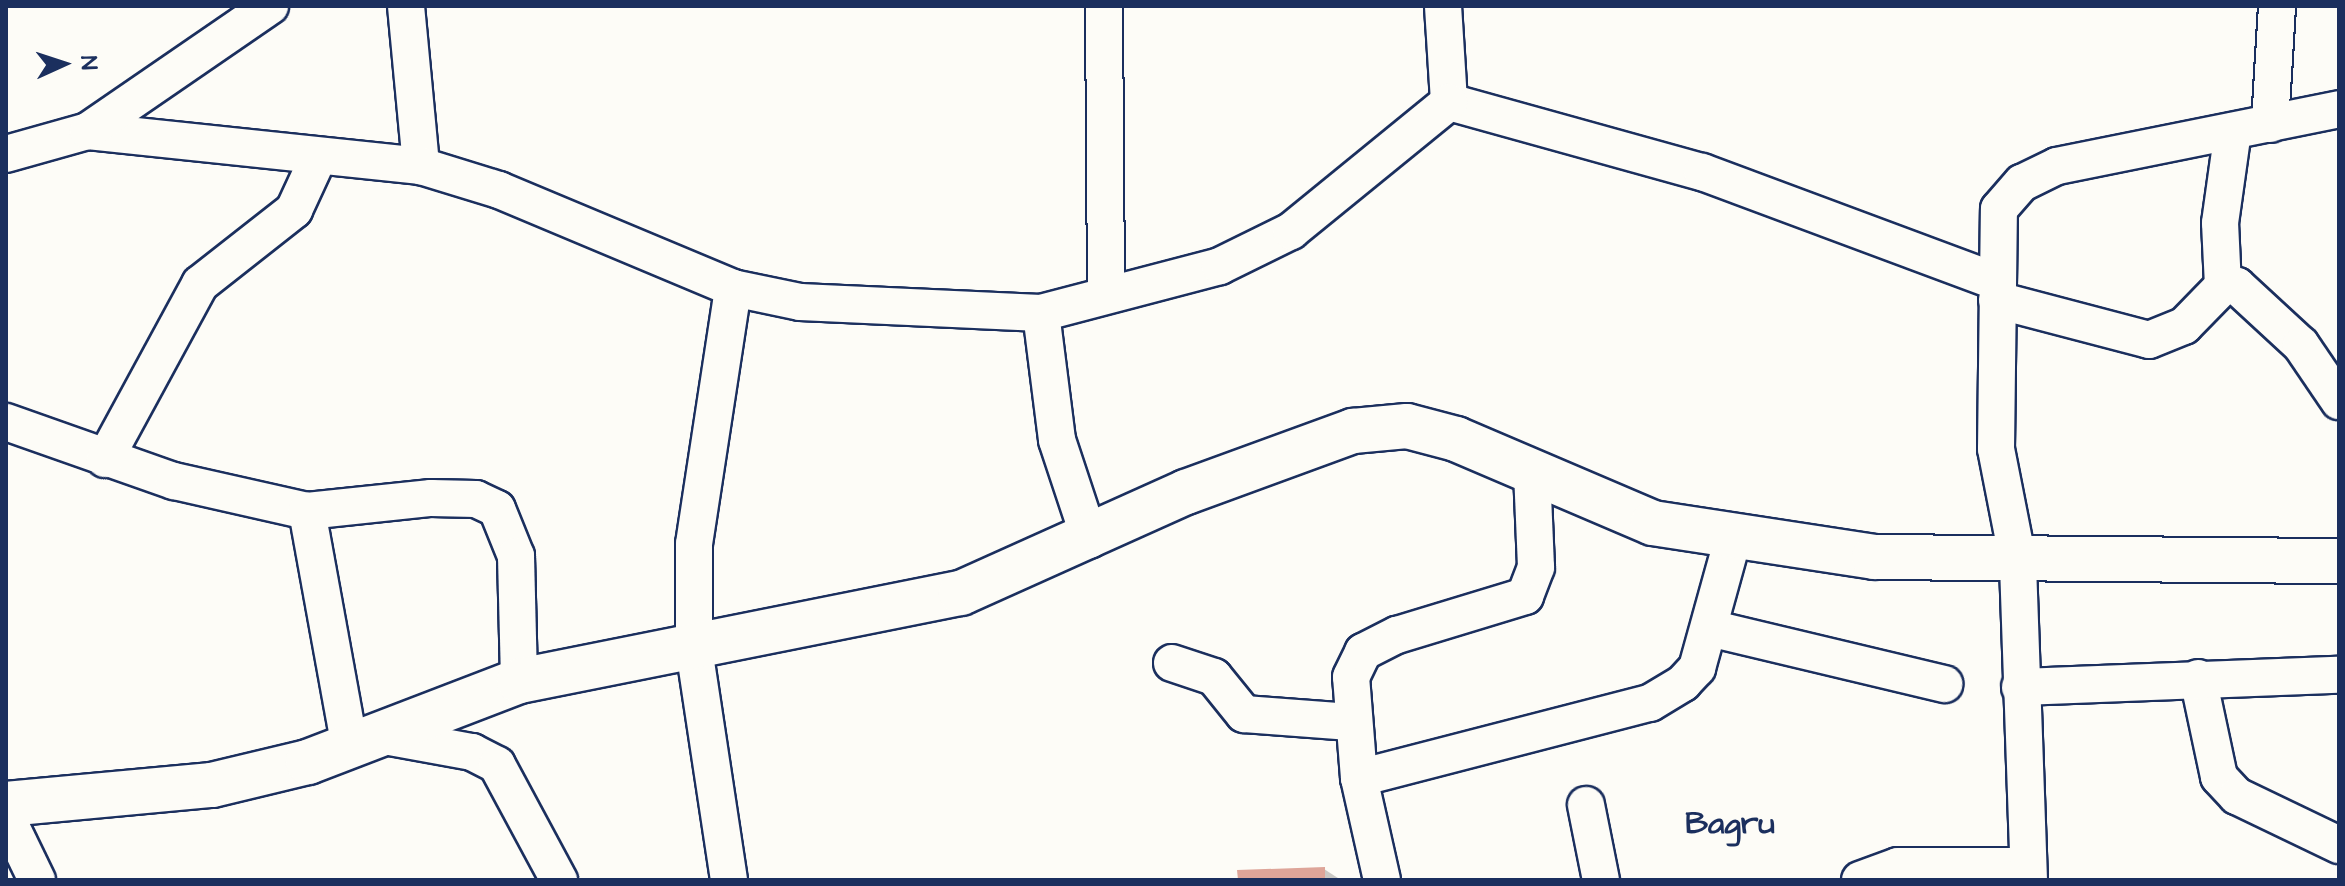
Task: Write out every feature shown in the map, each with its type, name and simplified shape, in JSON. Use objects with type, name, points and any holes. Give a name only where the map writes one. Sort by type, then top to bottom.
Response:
[{"type":"main road","points":[[6,804],[212,785],[365,741],[445,704],[519,681],[961,593],[1090,540],[1186,492],[1353,431],[1407,426],[1532,471],[1653,523],[1874,557],[2018,561],[2339,561]]},
{"type":"street","points":[[6,154],[88,131],[270,6]]},
{"type":"street","points":[[406,6],[421,166]]},
{"type":"street","points":[[1104,6],[1106,293]]},
{"type":"street","points":[[1443,6],[1449,102]]},
{"type":"street","points":[[2277,6],[2287,120]]},
{"type":"street","points":[[88,131],[318,158],[421,166],[499,190],[733,288],[871,308],[1041,313],[1106,293],[1220,266],[1291,231],[1449,102]]},
{"type":"street","points":[[1449,102],[1702,172],[1997,291],[2149,340],[2184,326],[2223,286],[2220,223],[2233,131]]},
{"type":"street","points":[[1860,880],[1898,866],[2028,873],[2018,561],[1996,449],[1999,209],[2022,183],[2057,166],[2339,109]]},
{"type":"street","points":[[2287,120],[2339,126]]},
{"type":"street","points":[[105,459],[200,284],[294,210],[318,158]]},
{"type":"street","points":[[2223,286],[2254,296],[2301,345],[2339,401]]},
{"type":"street","points":[[729,880],[694,648],[694,544],[706,431],[733,288]]},
{"type":"street","points":[[1041,313],[1057,440],[1090,540]]},
{"type":"street","points":[[6,422],[105,459],[307,511],[431,498],[476,499],[497,509],[516,556],[519,681]]},
{"type":"street","points":[[1382,880],[1359,778],[1351,722],[1351,677],[1363,652],[1525,596],[1536,567],[1532,471]]},
{"type":"street","points":[[307,511],[365,741],[472,752],[497,765],[559,880]]},
{"type":"street","points":[[1359,778],[1650,703],[1697,668],[1734,535]]},
{"type":"street","points":[[1709,628],[1944,684]]},
{"type":"street","points":[[1172,663],[1214,677],[1244,714],[1351,722]]},
{"type":"street","points":[[2020,687],[2339,675]]},
{"type":"street","points":[[2198,678],[2219,777],[2237,796],[2339,845]]},
{"type":"street","points":[[1586,805],[1601,880]]},
{"type":"street","points":[[6,816],[37,880]]},
{"type":"building","points":[[1325,867],[1325,880],[1238,880],[1237,870]]},
{"type":"district","name":"Bagru","points":[[1730,824]]}]
